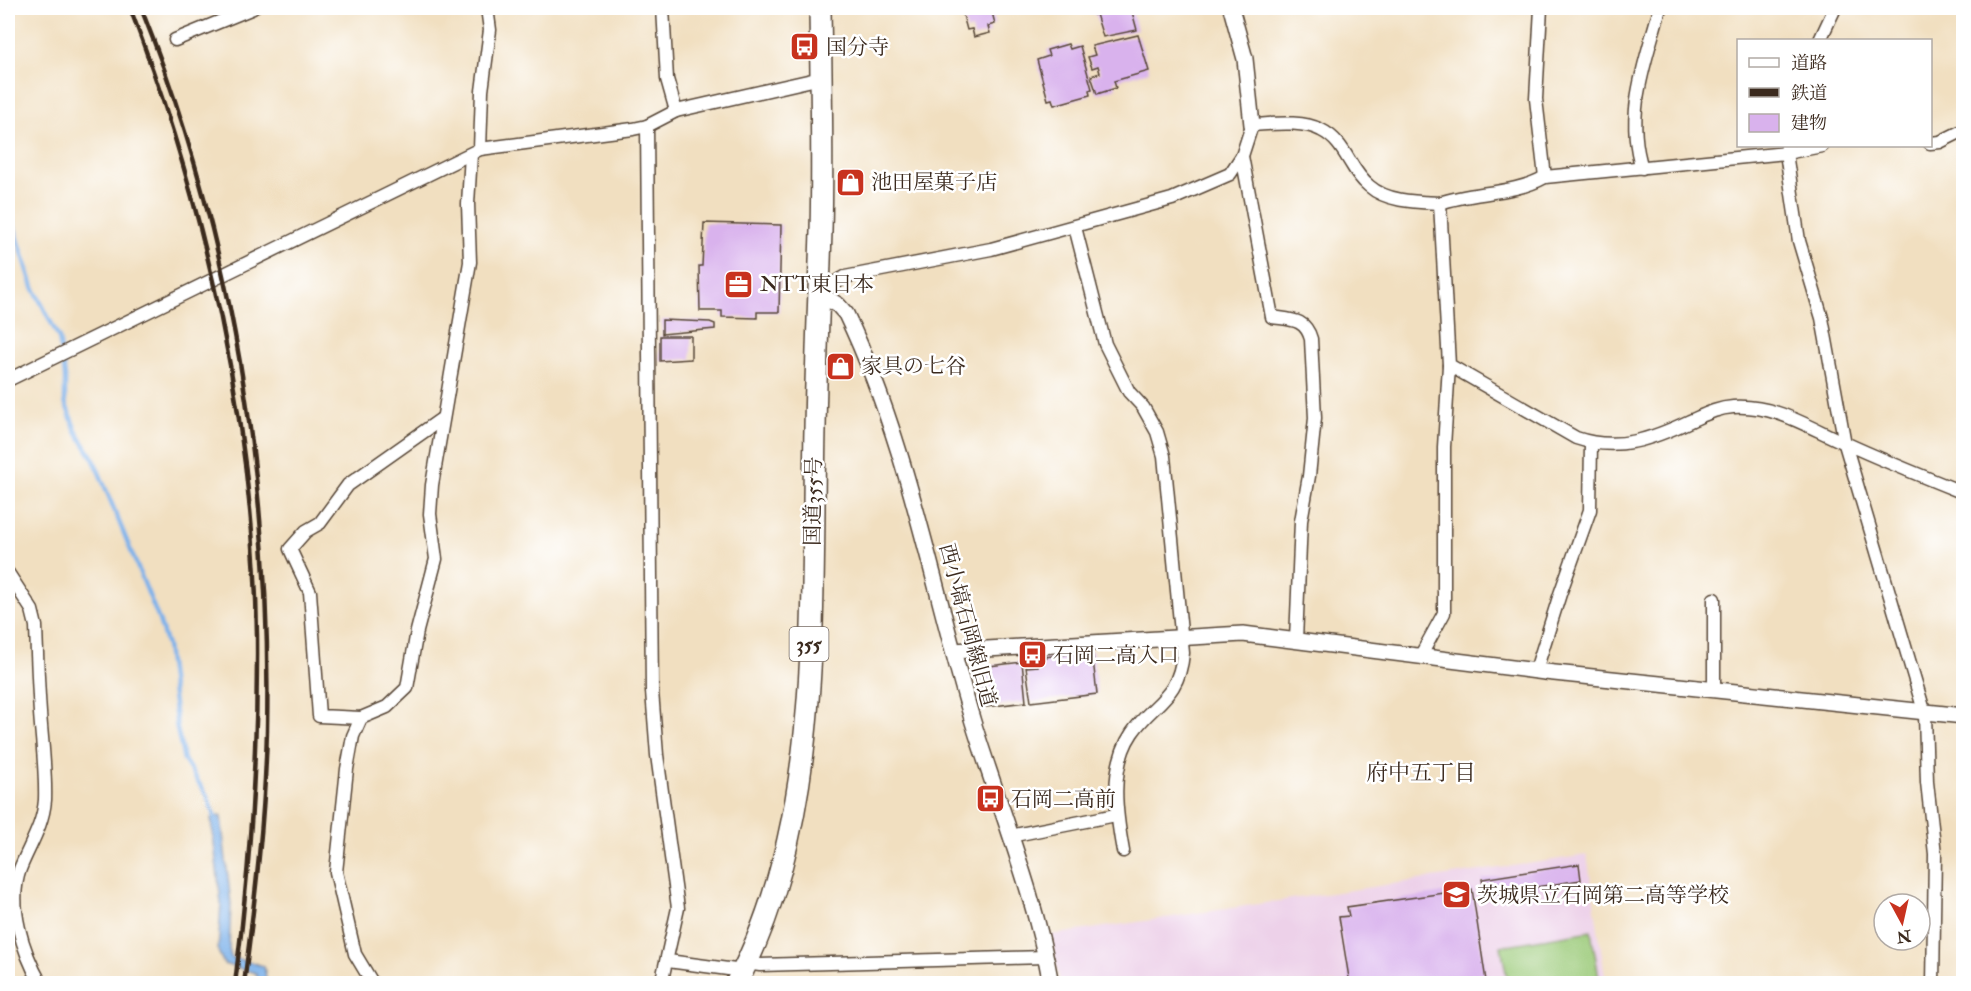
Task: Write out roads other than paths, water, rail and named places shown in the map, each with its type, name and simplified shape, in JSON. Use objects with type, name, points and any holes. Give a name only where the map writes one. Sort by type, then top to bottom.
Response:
[{"type":"highway","name":"国道355号","points":[[742,973],[782,865],[796,807],[803,753],[810,623],[818,293],[820,8]]},
{"type":"street","points":[[174,39],[253,8]]},
{"type":"street","points":[[442,418],[348,485],[320,523],[306,531],[290,549],[309,592],[319,716],[360,718],[387,707],[407,688],[417,631],[436,559],[430,514],[432,485],[470,262],[468,204],[490,30],[487,8]]},
{"type":"street","points":[[663,8],[667,79],[676,111]]},
{"type":"street","points":[[818,293],[846,277],[991,249],[1172,199],[1230,174],[1242,156],[1252,125],[1245,59],[1231,8]]},
{"type":"street","points":[[1541,8],[1536,99],[1545,177]]},
{"type":"street","points":[[1641,168],[1633,126],[1635,107],[1660,8]]},
{"type":"street","points":[[1820,39],[1835,8]]},
{"type":"street","points":[[8,380],[476,151],[647,126],[676,111],[821,78]]},
{"type":"street","points":[[1252,125],[1290,124],[1319,129],[1335,138],[1368,186],[1407,202],[1440,203],[1464,196],[1526,186],[1545,177],[1641,168],[1810,147]]},
{"type":"street","points":[[647,126],[652,691],[657,755],[678,908],[668,961],[661,984]]},
{"type":"street","points":[[1932,143],[1940,142],[1964,130]]},
{"type":"street","points":[[1787,149],[1799,241],[1822,318],[1845,444],[1925,714],[1927,782],[1935,854],[1933,984]]},
{"type":"street","points":[[1242,156],[1272,317],[1298,320],[1307,327],[1311,339],[1315,418],[1310,476],[1301,520],[1296,640]]},
{"type":"street","points":[[1421,655],[1444,613],[1444,447],[1449,365],[1440,203]]},
{"type":"street","points":[[1075,227],[1105,344],[1115,369],[1157,432],[1164,456],[1183,653],[1178,678],[1170,692],[1132,732],[1124,748],[1118,774],[1116,814],[1123,851]]},
{"type":"street","name":"西小塙石岡線旧道","points":[[818,293],[838,305],[856,339],[901,456],[953,651],[1046,957],[1051,984]]},
{"type":"street","points":[[1449,365],[1576,438],[1591,443],[1636,443],[1718,408],[1735,406],[1790,416],[1845,444],[1964,493]]},
{"type":"street","points":[[1536,670],[1590,510],[1591,443]]},
{"type":"street","points":[[8,573],[32,610],[36,626],[46,770],[45,804],[37,836],[20,870],[16,894],[20,930],[28,962],[41,984]]},
{"type":"street","points":[[1714,599],[1714,690]]},
{"type":"street","points":[[953,651],[1243,634],[1536,670],[1925,714],[1964,716]]},
{"type":"street","points":[[360,718],[353,736],[347,769],[336,872],[355,954],[373,984]]},
{"type":"street","points":[[1010,836],[1116,814]]},
{"type":"street","points":[[668,961],[742,973],[760,965],[1046,957]]},
{"type":"water","points":[[221,816],[231,904],[229,949],[231,957],[264,966],[267,983],[258,983],[256,973],[224,964],[218,951],[221,903],[211,818]]},
{"type":"waterway","points":[[8,207],[33,287],[59,338],[65,376],[65,402],[76,431],[94,460],[159,620],[167,646],[177,729],[184,760],[207,796],[217,822]]},
{"type":"railway","points":[[130,8],[157,82],[202,237],[235,396],[246,476],[254,556],[257,635],[256,723],[249,853],[235,984]]},
{"type":"railway","points":[[141,8],[173,94],[200,182],[222,272],[240,363],[253,454],[262,546],[267,638],[267,730],[259,857],[244,984]]},
{"type":"place","name":"国分寺","points":[[805,47]]},
{"type":"place","name":"池田屋菓子店","points":[[850,182]]},
{"type":"place","name":"NTT東日本","points":[[739,284]]},
{"type":"place","name":"家具の七谷","points":[[840,366]]},
{"type":"place","name":"石岡二高入口","points":[[1032,655]]},
{"type":"place","name":"石岡二高前","points":[[990,799]]},
{"type":"place","name":"茨城県立石岡第二高等学校","points":[[1456,895]]},
{"type":"district","name":"府中五丁目","points":[[1421,772]]}]
